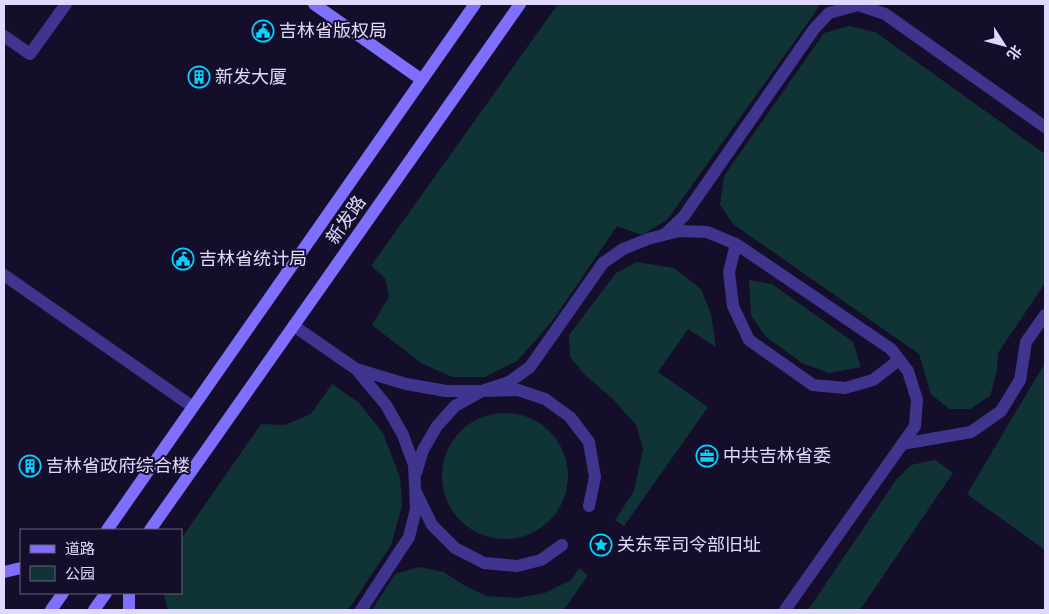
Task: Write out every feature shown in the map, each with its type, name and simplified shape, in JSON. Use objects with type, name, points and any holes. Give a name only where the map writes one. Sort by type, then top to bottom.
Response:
[{"type":"main road","points":[[314,4],[422,80]]},
{"type":"main road","name":"新发路","points":[[108,529],[475,4]]},
{"type":"main road","name":"新发路","points":[[151,529],[520,4]]},
{"type":"main road","points":[[4,572],[20,568]]},
{"type":"main road","points":[[51,610],[62,594]]},
{"type":"main road","points":[[94,610],[105,594]]},
{"type":"main road","points":[[128,594],[129,610]]},
{"type":"lane","points":[[4,36],[30,54],[66,4]]},
{"type":"lane","points":[[664,235],[684,216],[814,29],[830,13],[847,6],[858,5],[885,14],[1045,127]]},
{"type":"lane","points":[[562,545],[542,560],[517,566],[484,563],[455,548],[432,525],[415,484],[423,450],[437,426],[455,406],[482,391],[509,382],[530,367],[603,263],[623,249],[648,239],[679,231],[707,232],[736,244],[891,350],[908,371],[917,400],[915,426],[785,610]]},
{"type":"lane","points":[[736,244],[729,272],[733,306],[748,340],[813,384],[846,388],[873,380],[899,360]]},
{"type":"lane","points":[[4,275],[193,408]]},
{"type":"lane","points":[[902,444],[972,432],[1000,411],[1020,380],[1026,342],[1045,315]]},
{"type":"lane","points":[[294,326],[356,368],[406,384],[446,391],[518,390],[545,399],[570,417],[589,442],[594,477],[589,506]]},
{"type":"lane","points":[[356,368],[386,405],[403,435],[414,465],[416,509],[409,537],[361,610]]},
{"type":"green space","points":[[558,4],[819,4],[816,11],[668,219],[642,235],[617,226],[553,320],[517,361],[485,377],[452,377],[421,363],[372,325],[389,297],[385,278],[371,266]]},
{"type":"green space","points":[[849,26],[875,32],[1045,154],[1045,283],[998,353],[997,371],[990,396],[970,409],[949,409],[931,394],[919,354],[733,224],[720,205],[724,176],[824,33]]},
{"type":"green space","points":[[637,262],[674,268],[701,289],[711,314],[716,347],[688,329],[658,372],[708,407],[624,526],[615,520],[634,491],[643,449],[636,425],[612,398],[585,375],[570,357],[569,335],[616,273]]},
{"type":"green space","points":[[749,280],[772,284],[853,342],[861,367],[829,373],[802,363],[765,336],[751,315]]},
{"type":"green space","points":[[1045,363],[1045,550],[967,494]]},
{"type":"green space","points":[[332,384],[359,403],[383,433],[400,477],[402,506],[391,545],[348,610],[168,610],[164,594],[182,594],[182,538],[261,424],[285,425],[311,414]]},
{"type":"green space","points":[[505,413],[529,418],[550,431],[563,452],[568,476],[563,500],[550,521],[529,534],[505,539],[481,534],[460,521],[447,500],[442,476],[447,452],[460,431],[481,418]]},
{"type":"green space","points":[[935,460],[953,473],[860,610],[808,610],[896,480],[911,465]]},
{"type":"green space","points":[[419,567],[444,572],[465,586],[487,596],[518,598],[545,593],[571,580],[579,568],[588,575],[564,610],[372,610],[395,574]]},
{"type":"place","name":"吉林省版权局","points":[[263,31]]},
{"type":"place","name":"新发大厦","points":[[199,77]]},
{"type":"place","name":"吉林省统计局","points":[[183,259]]},
{"type":"place","name":"中共吉林省委","points":[[707,456]]},
{"type":"place","name":"吉林省政府综合楼","points":[[30,466]]},
{"type":"place","name":"关东军司令部旧址","points":[[601,545]]}]
